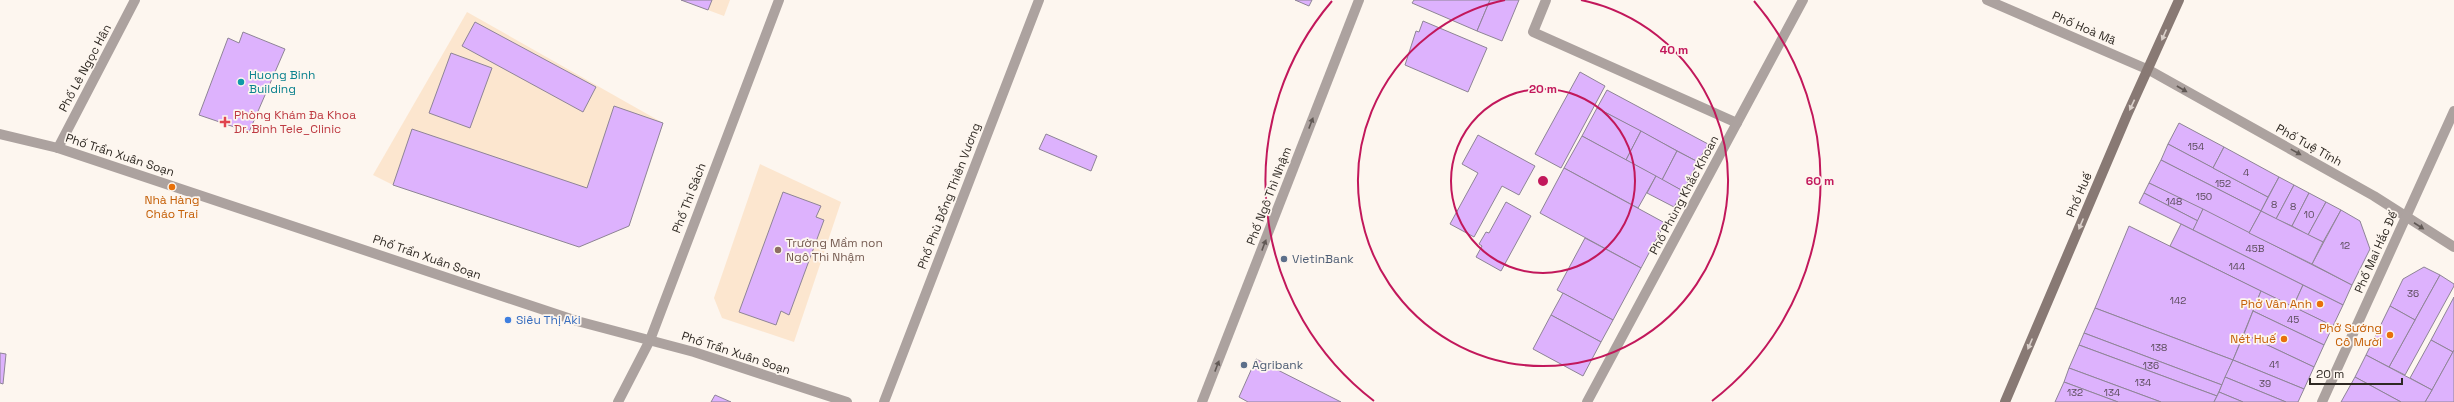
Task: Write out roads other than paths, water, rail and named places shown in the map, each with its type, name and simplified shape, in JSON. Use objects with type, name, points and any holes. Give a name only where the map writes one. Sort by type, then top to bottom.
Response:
[{"type":"main road","name":"Phố Huế","points":[[2006,402],[2179,0]]},
{"type":"street","name":"Phố Lê Ngọc Hân","points":[[58,148],[135,0]]},
{"type":"street","name":"Phố Thi Sách","points":[[618,402],[650,340],[779,0]]},
{"type":"street","name":"Phố Phù Đổng Thiên Vương","points":[[884,402],[1039,0]]},
{"type":"street","name":"Phố Ngô Thì Nhậm","points":[[1202,402],[1359,0]]},
{"type":"street","points":[[1546,0],[1533,32],[1737,123]]},
{"type":"street","name":"Phố Phùng Khắc Khoan","points":[[1587,402],[1803,0]]},
{"type":"street","name":"Phố Hoà Mã","points":[[1987,0],[2148,70]]},
{"type":"street","name":"Phố Tuệ Tĩnh","points":[[2148,70],[2374,196],[2454,248]]},
{"type":"street","name":"Phố Mai Hắc Đế","points":[[2322,402],[2454,112]]},
{"type":"street","name":"Phố Trần Xuân Soạn","points":[[0,134],[58,148],[577,321],[650,340],[846,402]]},
{"type":"place","name":"Huong Binh Building","points":[[241,82]]},
{"type":"place","name":"Phòng Khám Đa Khoa Dr. Binh Tele_Clinic","points":[[225,122]]},
{"type":"place","name":"Nhà Hàng Cháo Trai","points":[[172,187]]},
{"type":"place","name":"Trường Mầm non Ngô Thì Nhậm","points":[[778,250]]},
{"type":"place","name":"VietinBank","points":[[1284,259]]},
{"type":"place","name":"Phở Vân Anh","points":[[2320,304]]},
{"type":"place","name":"Siêu Thị Aki","points":[[508,320]]},
{"type":"place","name":"Phở Sướng Cô Mười","points":[[2390,335]]},
{"type":"place","name":"Nét Huế","points":[[2284,339]]},
{"type":"place","name":"Agribank","points":[[1244,365]]}]
